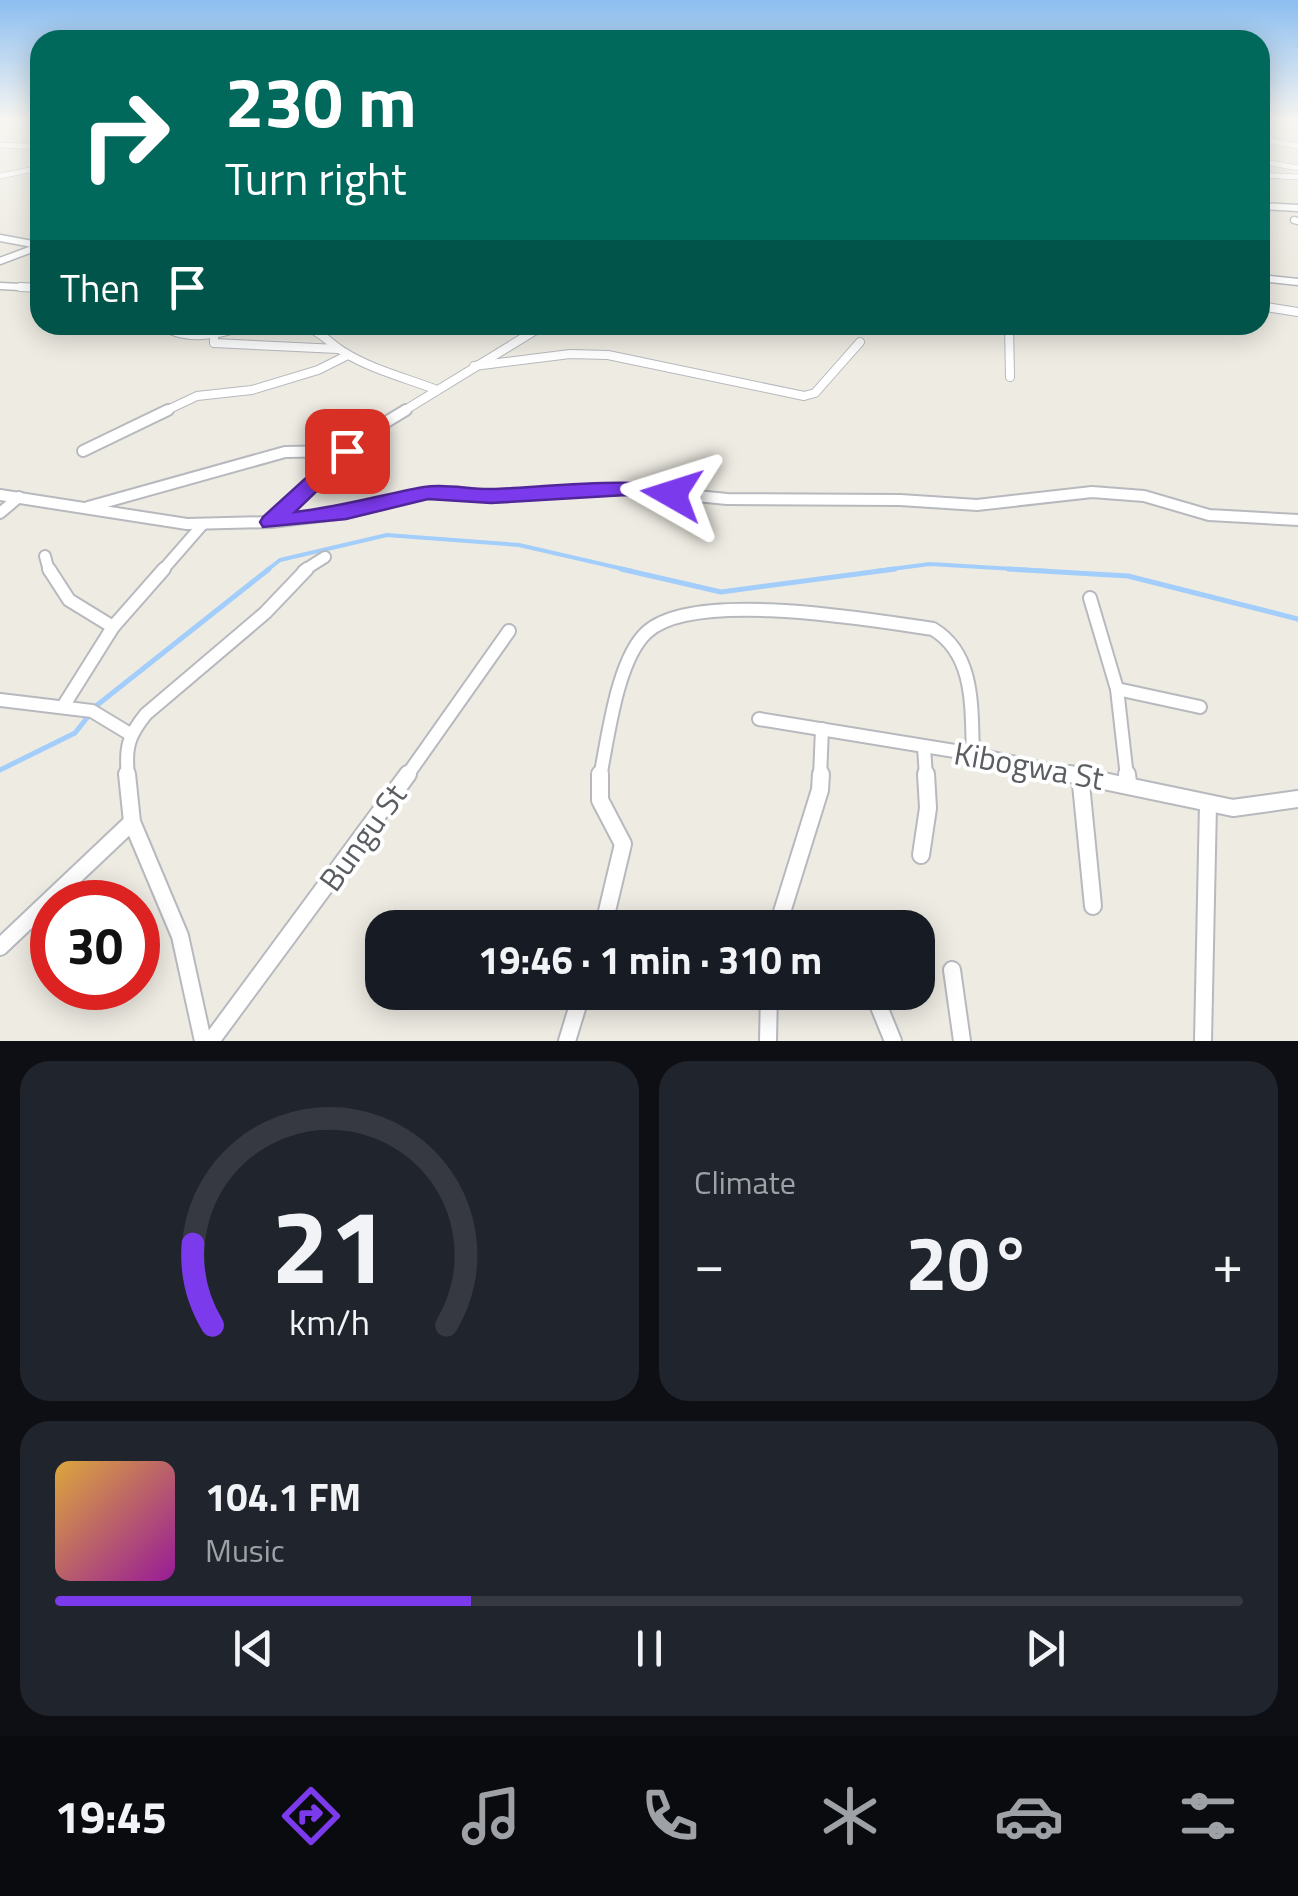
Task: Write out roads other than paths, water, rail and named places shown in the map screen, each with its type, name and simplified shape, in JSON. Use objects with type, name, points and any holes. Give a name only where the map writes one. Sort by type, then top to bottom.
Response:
[{"type":"street","points":[[0,176],[30,170]]},
{"type":"street","points":[[1270,176],[1298,178]]},
{"type":"street","points":[[1270,207],[1298,208]]},
{"type":"street","points":[[0,238],[30,244]]},
{"type":"street","points":[[0,260],[30,250]]},
{"type":"street","points":[[1270,279],[1298,282]]},
{"type":"street","points":[[0,286],[30,288]]},
{"type":"street","points":[[1270,308],[1298,312]]},
{"type":"street","points":[[182,335],[219,335]]},
{"type":"street","points":[[327,335],[348,355],[437,390]]},
{"type":"street","points":[[271,522],[347,451],[527,335]]},
{"type":"street","points":[[1009,335],[1010,377]]},
{"type":"street","points":[[214,337],[214,343],[263,348],[338,348]]},
{"type":"street","points":[[474,366],[570,354],[608,355],[804,396],[815,393],[860,342]]},
{"type":"street","points":[[83,451],[197,396],[252,390],[318,370],[348,355]]},
{"type":"street","points":[[87,507],[128,493],[223,472],[284,450],[305,446],[347,451]]},
{"type":"street","points":[[0,494],[158,521],[203,524],[271,522],[346,512],[428,493],[491,496],[626,489],[727,499],[977,504],[1092,492],[1144,496],[1209,516],[1298,520]]},
{"type":"street","points":[[0,513],[19,497]]},
{"type":"street","points":[[64,705],[113,627],[203,524]]},
{"type":"street","points":[[46,556],[49,578],[70,604],[113,627]]},
{"type":"street","points":[[203,1041],[180,936],[132,822],[125,748],[130,734],[146,714],[265,613],[293,579],[325,557]]},
{"type":"street","points":[[1090,598],[1116,689],[1128,783]]},
{"type":"street","points":[[607,910],[623,844],[600,800],[599,780],[630,662],[646,632],[659,621],[695,614],[803,612],[948,634],[959,652],[965,674],[973,754]]},
{"type":"street","name":"Bungu St","points":[[211,1041],[390,800],[509,631]]},
{"type":"street","points":[[1116,689],[1200,707]]},
{"type":"street","points":[[0,700],[64,705],[109,719],[130,734]]},
{"type":"street","name":"Kibogwa St","points":[[759,718],[1128,783],[1233,808],[1298,798]]},
{"type":"street","points":[[783,910],[820,790],[822,729]]},
{"type":"street","points":[[920,855],[928,808],[924,746]]},
{"type":"street","points":[[1080,774],[1093,906]]},
{"type":"street","points":[[1203,1041],[1202,990],[1210,863],[1208,804]]},
{"type":"street","points":[[0,947],[132,822]]},
{"type":"street","points":[[952,970],[962,1041]]},
{"type":"street","points":[[567,1041],[576,1010]]},
{"type":"street","points":[[768,1041],[769,1010]]},
{"type":"street","points":[[880,1010],[893,1041]]},
{"type":"waterway","points":[[266,571],[280,560],[387,535],[519,545],[632,571]]},
{"type":"waterway","points":[[876,571],[930,564],[1049,571]]},
{"type":"waterway","points":[[96,706],[269,569]]},
{"type":"waterway","points":[[621,569],[721,592],[895,569]]},
{"type":"waterway","points":[[1008,569],[1128,576],[1298,619]]},
{"type":"waterway","points":[[0,770],[75,733],[90,714]]}]
